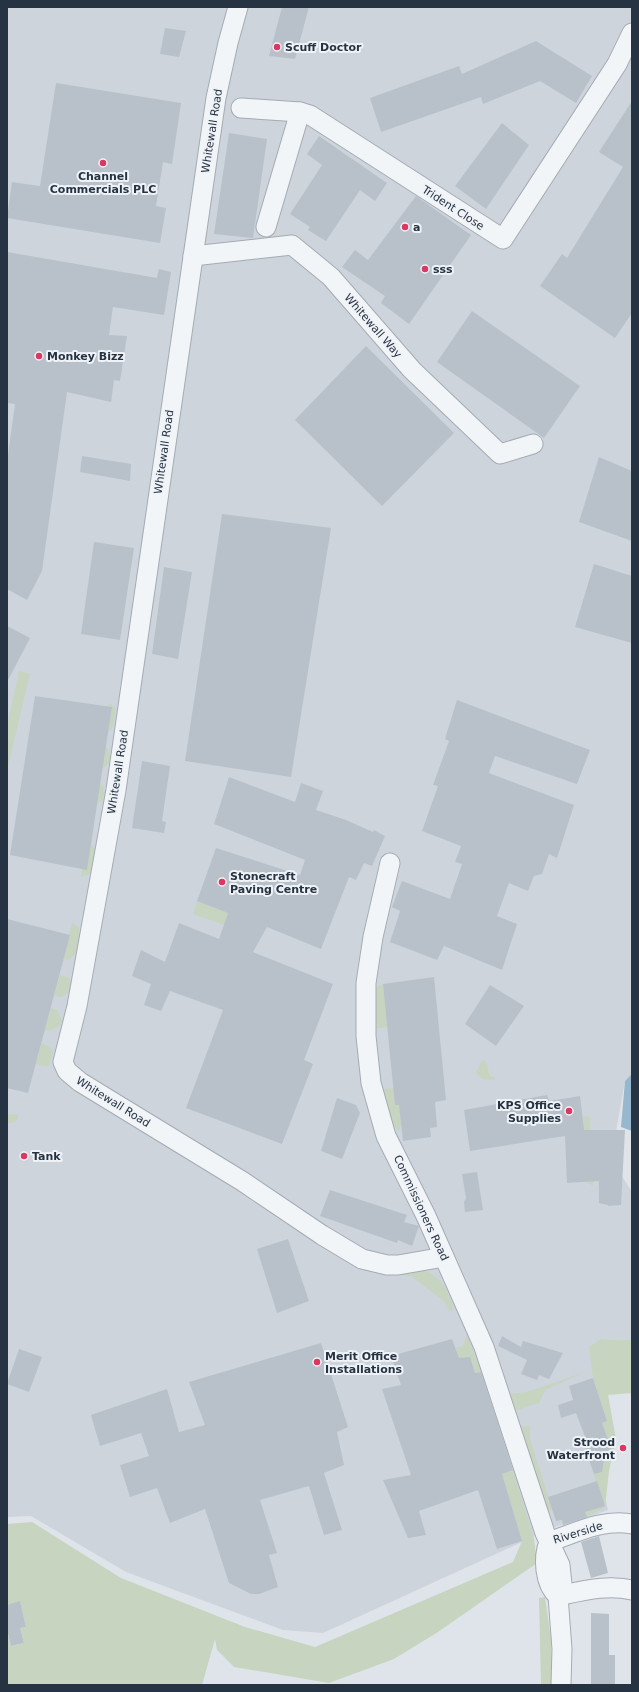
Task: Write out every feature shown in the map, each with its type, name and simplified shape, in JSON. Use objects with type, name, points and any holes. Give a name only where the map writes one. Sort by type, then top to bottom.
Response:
[{"type":"street","name":"Whitewall Road","points":[[226,7],[228,43]]},
{"type":"street","name":"Whitewall Road","points":[[238,7],[228,43],[216,98],[116,790],[77,1006],[63,1062],[67,1071],[80,1082],[242,1181],[362,1260],[386,1265],[398,1265],[444,1257]]},
{"type":"street","name":"Trident Close","points":[[300,112],[310,115],[502,239],[618,64],[632,33]]},
{"type":"street","points":[[241,108],[300,112],[266,227]]},
{"type":"street","name":"Whitewall Way","points":[[193,256],[292,244],[331,277],[412,370],[500,454],[533,444]]},
{"type":"street","name":"Commissioners Road","points":[[390,863],[373,937],[366,983],[366,1036],[371,1083],[386,1136],[426,1216],[484,1347],[549,1542],[557,1555],[560,1567],[561,1588],[558,1596],[562,1650],[561,1685]]},
{"type":"street","name":"Riverside","points":[[549,1542],[603,1524],[632,1524]]},
{"type":"street","points":[[558,1596],[605,1588],[618,1587],[632,1590]]},
{"type":"shaded area","points":[[7,7],[632,7],[632,1075],[625,1081],[611,1159],[632,1192],[632,1340],[601,1339],[593,1378],[607,1421],[604,1492],[608,1510],[578,1521],[557,1526],[323,1633],[283,1630],[126,1572],[31,1516],[7,1517]]},
{"type":"green space","points":[[19,671],[30,674],[7,770],[7,726]]},
{"type":"green space","points":[[110,703],[116,709],[113,727],[108,732],[112,707],[108,706]]},
{"type":"green space","points":[[106,746],[110,759],[108,764],[102,769]]},
{"type":"green space","points":[[100,784],[104,788],[104,798],[101,802],[97,803]]},
{"type":"green space","points":[[90,844],[96,850],[92,873],[81,877],[82,869]]},
{"type":"green space","points":[[197,901],[228,913],[224,925],[193,914]]},
{"type":"green space","points":[[72,923],[78,927],[81,938],[78,952],[68,960],[64,958]]},
{"type":"green space","points":[[60,975],[69,978],[71,983],[70,992],[61,997],[54,996]]},
{"type":"green space","points":[[383,984],[387,1027],[373,1029],[372,1014],[376,987]]},
{"type":"green space","points":[[51,1008],[57,1010],[62,1020],[60,1026],[48,1031],[45,1030]]},
{"type":"green space","points":[[42,1043],[50,1047],[53,1052],[49,1066],[36,1064]]},
{"type":"green space","points":[[483,1060],[486,1062],[490,1076],[494,1077],[495,1080],[482,1079],[476,1072]]},
{"type":"green space","points":[[394,1088],[395,1105],[399,1105],[401,1124],[399,1132],[394,1126],[380,1090]]},
{"type":"green space","points":[[7,1114],[19,1115],[16,1122],[7,1123]]},
{"type":"green space","points":[[589,1116],[592,1141],[594,1141],[593,1186],[587,1182],[583,1117]]},
{"type":"green space","points":[[420,1269],[434,1275],[443,1284],[454,1310],[448,1310],[445,1302],[411,1276],[395,1275],[393,1272]]},
{"type":"green space","points":[[467,1335],[482,1372],[475,1373],[470,1357],[459,1358],[456,1348],[463,1346]]},
{"type":"green space","points":[[601,1339],[632,1340],[632,1393],[608,1395],[616,1439],[609,1471],[605,1507],[587,1517],[585,1512],[604,1506],[594,1474],[601,1472],[602,1423],[607,1421],[593,1378],[589,1347]]},
{"type":"green space","points":[[585,1372],[545,1390],[539,1403],[519,1410],[513,1408],[510,1394],[527,1392]]},
{"type":"green space","points":[[530,1426],[530,1439],[552,1509],[548,1511],[521,1428]]},
{"type":"green space","points":[[513,1470],[534,1539],[537,1563],[438,1632],[394,1659],[329,1683],[234,1667],[217,1650],[215,1639],[202,1685],[7,1685],[7,1630],[11,1646],[24,1643],[20,1628],[26,1627],[20,1602],[7,1605],[7,1524],[32,1522],[121,1578],[245,1627],[315,1647],[513,1562],[522,1541],[502,1474]]},
{"type":"green space","points":[[545,1597],[551,1639],[552,1685],[541,1685],[539,1598]]},
{"type":"water","points":[[632,1074],[632,1131],[621,1127],[625,1081]]},
{"type":"building","points":[[282,7],[309,7],[295,59],[269,56]]},
{"type":"building","points":[[165,28],[186,31],[179,57],[160,54]]},
{"type":"building","points":[[536,41],[592,76],[576,103],[540,81],[483,104],[481,97],[381,132],[370,98],[459,66],[462,74]]},
{"type":"building","name":"Channel Commercials PLC","points":[[56,83],[181,103],[172,164],[163,162],[156,206],[166,208],[160,243],[7,218],[12,182],[40,186]]},
{"type":"building","points":[[632,101],[632,313],[615,338],[540,286],[562,254],[567,258],[623,167],[599,152]]},
{"type":"building","points":[[502,123],[529,145],[486,209],[455,186]]},
{"type":"building","points":[[229,133],[267,139],[253,238],[214,234]]},
{"type":"building","points":[[319,136],[387,183],[375,201],[360,190],[326,241],[308,230],[310,227],[290,214],[322,165],[307,154]]},
{"type":"building","points":[[416,196],[471,235],[409,324],[381,303],[385,296],[342,267],[355,250],[368,260]]},
{"type":"building","points":[[7,252],[157,278],[159,269],[171,272],[164,315],[113,307],[109,335],[127,336],[120,381],[114,380],[111,402],[67,392],[42,571],[27,600],[7,589],[7,462],[15,404],[7,403]]},
{"type":"building","points":[[472,311],[580,386],[544,438],[437,362]]},
{"type":"building","points":[[366,346],[454,433],[382,506],[295,420]]},
{"type":"building","points":[[82,456],[131,464],[130,481],[80,472]]},
{"type":"building","points":[[599,457],[632,471],[632,541],[579,522]]},
{"type":"building","points":[[222,514],[331,528],[291,777],[185,761]]},
{"type":"building","points":[[94,542],[134,548],[120,640],[81,634]]},
{"type":"building","points":[[594,564],[632,576],[632,643],[575,627]]},
{"type":"building","points":[[164,567],[192,572],[178,659],[152,654]]},
{"type":"building","points":[[7,626],[30,638],[7,682]]},
{"type":"building","points":[[35,696],[112,707],[87,870],[10,855]]},
{"type":"building","points":[[457,700],[590,750],[577,784],[495,756],[489,773],[574,805],[557,858],[549,854],[542,874],[534,876],[528,891],[509,883],[497,916],[517,924],[502,970],[444,946],[437,960],[390,942],[400,911],[392,907],[402,881],[450,899],[462,864],[455,862],[461,846],[422,831],[438,786],[433,785],[449,741],[445,739]]},
{"type":"building","points":[[142,761],[170,766],[162,821],[166,822],[164,833],[132,828]]},
{"type":"building","points":[[229,777],[295,802],[301,783],[323,791],[316,810],[346,820],[373,832],[374,830],[385,836],[372,866],[364,863],[356,880],[349,877],[321,949],[267,927],[253,952],[333,984],[304,1060],[313,1064],[282,1144],[186,1108],[223,1010],[170,991],[161,1011],[144,1005],[151,984],[132,976],[141,950],[165,962],[179,923],[219,939],[228,913],[197,901],[216,848],[300,875],[305,860],[214,824]]},
{"type":"building","points":[[7,919],[70,935],[28,1093],[7,1088]]},
{"type":"building","points":[[434,977],[446,1100],[435,1102],[437,1127],[430,1128],[431,1137],[403,1141],[399,1105],[395,1105],[383,984]]},
{"type":"building","points":[[490,985],[524,1006],[496,1046],[465,1024]]},
{"type":"building","points":[[547,1095],[549,1101],[580,1096],[584,1130],[625,1130],[621,1205],[608,1206],[599,1203],[599,1181],[567,1183],[565,1136],[470,1151],[464,1110]]},
{"type":"building","points":[[337,1098],[356,1105],[360,1113],[342,1159],[321,1151]]},
{"type":"building","points":[[477,1172],[483,1210],[465,1212],[464,1202],[466,1198],[462,1174]]},
{"type":"building","points":[[330,1190],[407,1215],[404,1222],[419,1226],[412,1246],[398,1240],[397,1243],[320,1216]]},
{"type":"building","points":[[288,1239],[309,1301],[277,1313],[257,1249]]},
{"type":"building","points":[[502,1336],[521,1347],[523,1341],[563,1353],[549,1379],[539,1375],[537,1380],[521,1374],[527,1360],[498,1346]]},
{"type":"building","points":[[452,1339],[459,1358],[470,1357],[475,1373],[481,1372],[513,1470],[502,1474],[522,1541],[497,1549],[478,1490],[419,1511],[426,1535],[408,1538],[383,1480],[411,1475],[382,1389],[401,1385],[391,1356]]},
{"type":"building","points":[[321,1343],[348,1427],[337,1432],[344,1465],[324,1473],[342,1530],[324,1535],[309,1486],[260,1500],[277,1553],[269,1555],[278,1587],[259,1594],[251,1594],[229,1583],[205,1509],[170,1523],[157,1488],[130,1497],[120,1465],[149,1456],[141,1433],[100,1446],[91,1415],[167,1389],[179,1432],[205,1425],[189,1382]]},
{"type":"building","points":[[19,1349],[42,1357],[29,1392],[7,1384]]},
{"type":"building","points":[[593,1378],[607,1421],[602,1423],[611,1449],[605,1452],[602,1472],[594,1474],[585,1448],[589,1447],[576,1413],[561,1418],[558,1405],[573,1400],[569,1386]]},
{"type":"building","points":[[597,1481],[605,1506],[585,1512],[587,1517],[563,1525],[562,1520],[556,1521],[548,1497]]},
{"type":"building","points":[[599,1536],[608,1573],[591,1578],[581,1542]]},
{"type":"building","points":[[20,1601],[26,1627],[20,1628],[24,1643],[11,1646],[7,1630],[7,1605]]},
{"type":"building","points":[[591,1613],[609,1614],[609,1655],[615,1655],[615,1685],[591,1685]]},
{"type":"place","name":"Scuff Doctor","points":[[277,47]]},
{"type":"place","name":"Channel Commercials PLC","points":[[103,163]]},
{"type":"place","name":"a","points":[[405,227]]},
{"type":"place","name":"sss","points":[[425,269]]},
{"type":"place","name":"Monkey Bizz","points":[[39,356]]},
{"type":"place","name":"Stonecraft Paving Centre","points":[[222,882]]},
{"type":"place","name":"KPS Office Supplies","points":[[569,1111]]},
{"type":"place","name":"Tank","points":[[24,1156]]},
{"type":"place","name":"Merit Office Installations","points":[[317,1362]]},
{"type":"place","name":"Strood Waterfront","points":[[623,1448]]}]
